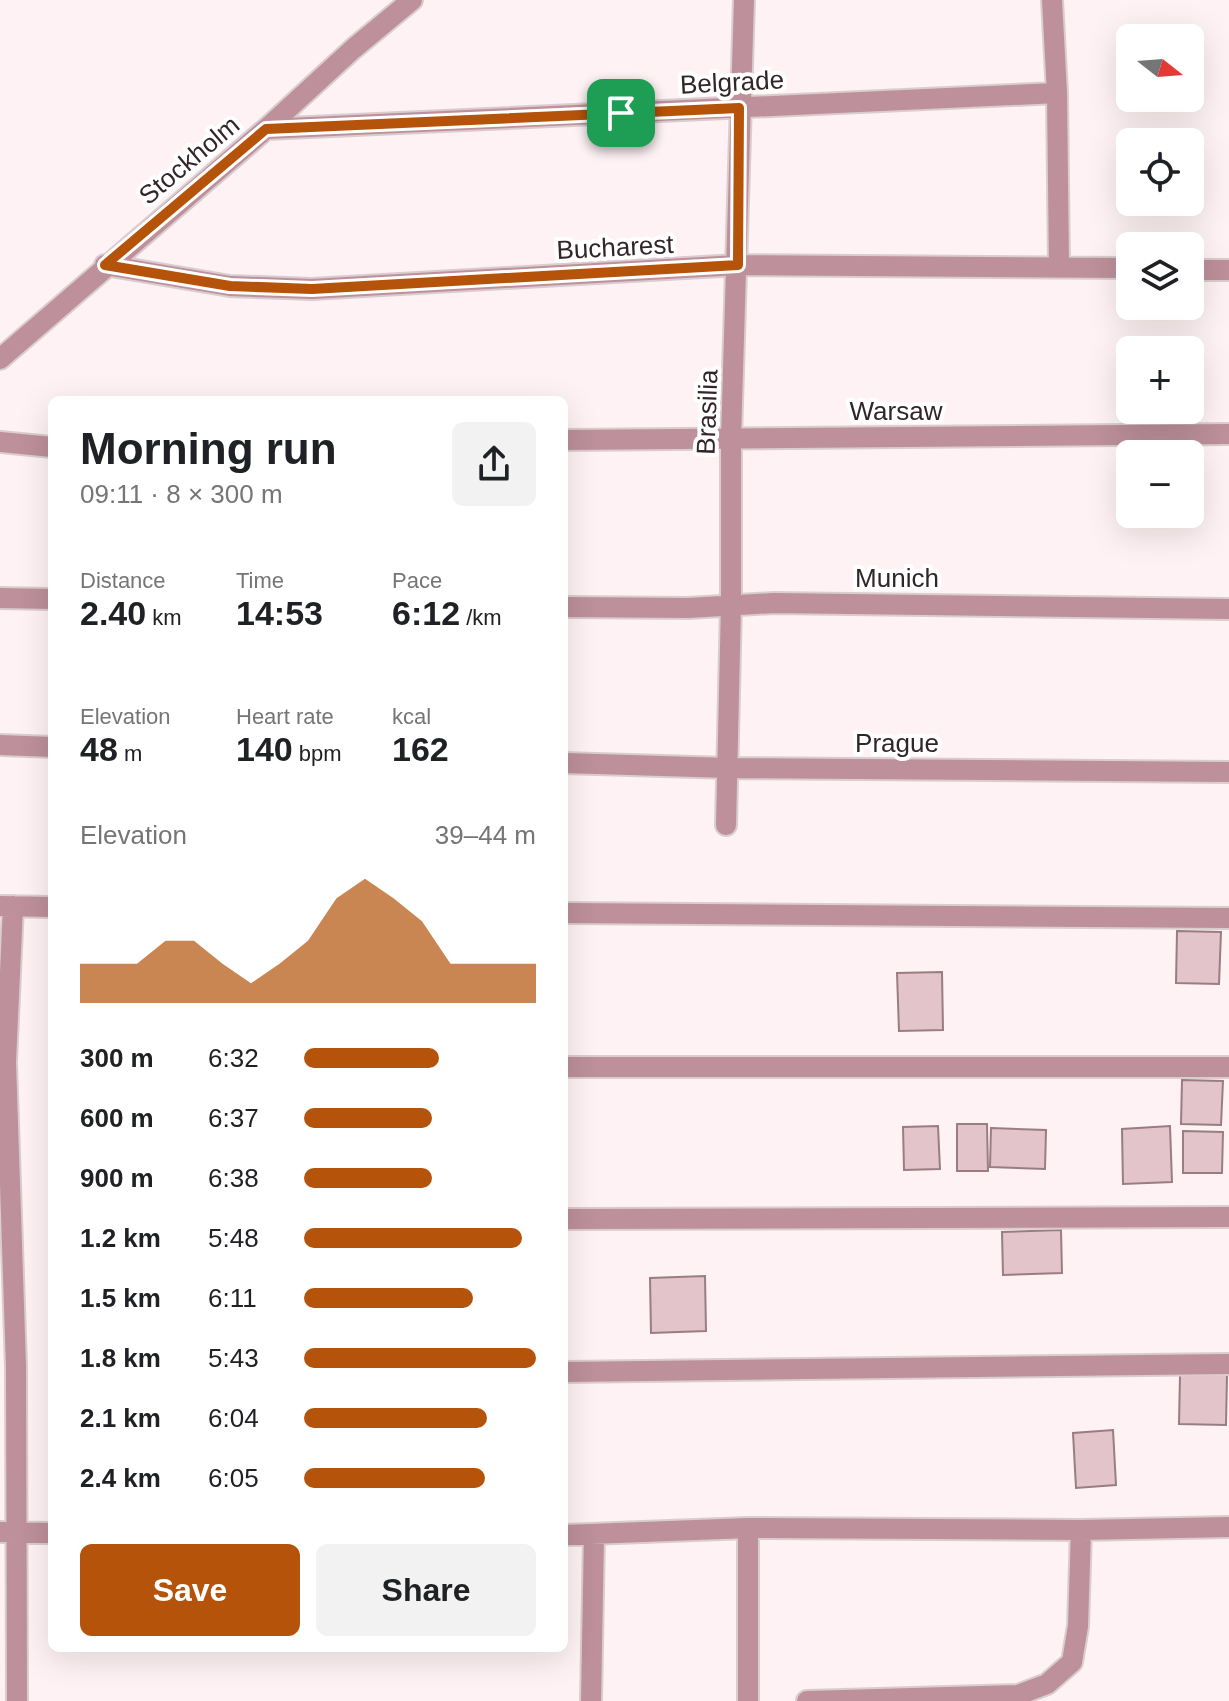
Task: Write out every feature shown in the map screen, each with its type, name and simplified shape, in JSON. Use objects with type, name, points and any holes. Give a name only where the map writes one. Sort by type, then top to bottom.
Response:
[{"type":"street","name":"Stockholm","points":[[0,359],[412,0]]},
{"type":"street","name":"Brasilia","points":[[726,825],[731,438],[744,0]]},
{"type":"street","points":[[1052,0],[1057,93],[1059,267]]},
{"type":"street","name":"Belgrade","points":[[266,129],[1057,93]]},
{"type":"street","name":"Bucharest","points":[[105,265],[230,286],[312,289],[738,265],[1116,268]]},
{"type":"street","points":[[1204,270],[1229,270]]},
{"type":"street","name":"Warsaw","points":[[568,440],[1229,434]]},
{"type":"street","points":[[0,442],[48,447]]},
{"type":"street","points":[[0,598],[48,599]]},
{"type":"street","name":"Munich","points":[[568,607],[688,608],[805,603],[1229,609]]},
{"type":"street","points":[[0,745],[48,747]]},
{"type":"street","name":"Prague","points":[[568,763],[728,768],[1229,772]]},
{"type":"street","points":[[17,1701],[7,1532],[3,1062],[6,906],[48,907]]},
{"type":"street","points":[[568,913],[1229,918]]},
{"type":"street","points":[[568,1067],[1229,1067]]},
{"type":"street","points":[[568,1219],[1229,1217]]},
{"type":"street","points":[[568,1372],[1229,1364]]},
{"type":"street","points":[[568,1535],[748,1528],[1081,1530],[1229,1527]]},
{"type":"street","points":[[748,1528],[748,1701]]},
{"type":"street","points":[[807,1701],[1018,1695],[1047,1684],[1072,1662],[1078,1626],[1081,1530]]},
{"type":"street","points":[[7,1532],[48,1533]]},
{"type":"street","points":[[591,1701],[594,1535]]},
{"type":"building","points":[[1177,931],[1221,932],[1219,984],[1176,983]]},
{"type":"building","points":[[942,972],[943,1030],[899,1031],[897,973]]},
{"type":"building","points":[[1182,1080],[1223,1081],[1221,1125],[1181,1124]]},
{"type":"building","points":[[957,1124],[987,1124],[988,1171],[957,1171]]},
{"type":"building","points":[[938,1126],[940,1169],[904,1170],[903,1127]]},
{"type":"building","points":[[1170,1126],[1172,1182],[1123,1184],[1122,1129]]},
{"type":"building","points":[[991,1128],[1046,1130],[1045,1169],[990,1167]]},
{"type":"building","points":[[1183,1131],[1223,1132],[1222,1173],[1183,1173]]},
{"type":"building","points":[[1061,1230],[1062,1273],[1003,1275],[1002,1232]]},
{"type":"building","points":[[705,1276],[706,1331],[651,1333],[650,1278]]},
{"type":"building","points":[[1180,1375],[1227,1375],[1226,1425],[1179,1424]]},
{"type":"building","points":[[1113,1430],[1116,1485],[1076,1488],[1073,1433]]},
{"type":"route","points":[[739,108],[738,265],[312,289],[230,286],[105,265],[266,129],[621,113],[739,108]]}]
